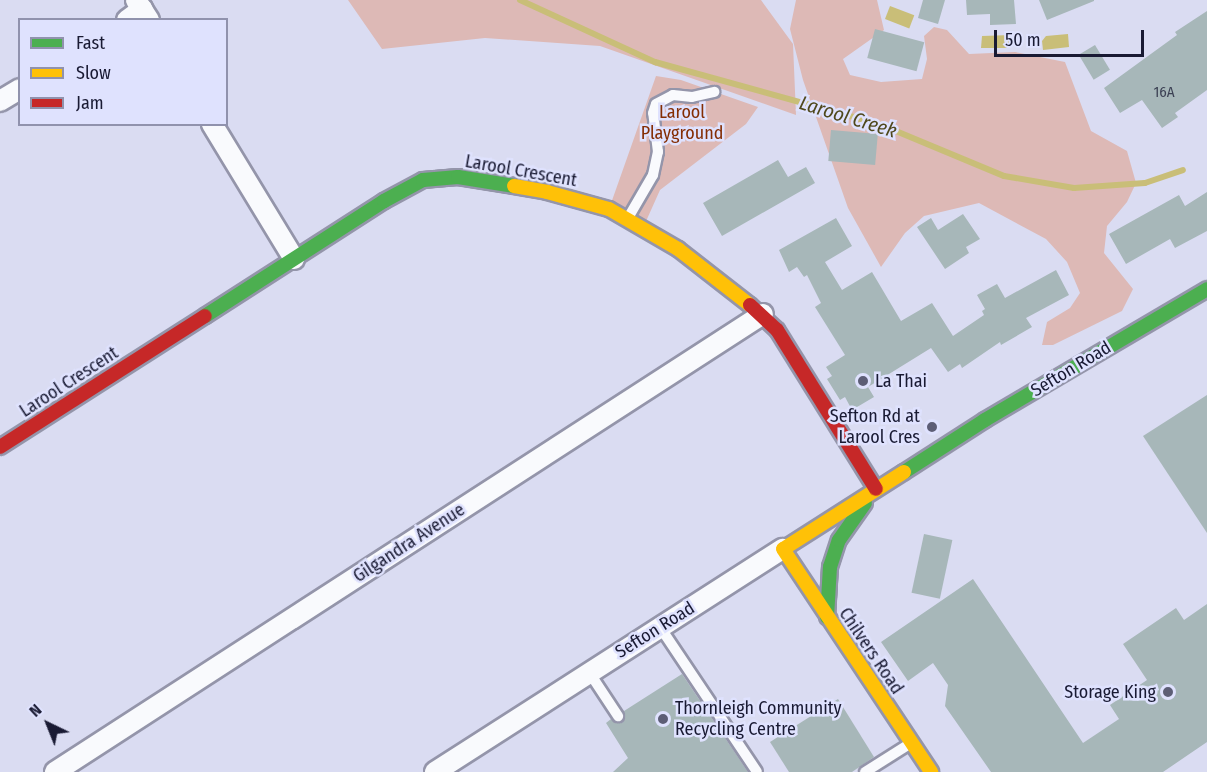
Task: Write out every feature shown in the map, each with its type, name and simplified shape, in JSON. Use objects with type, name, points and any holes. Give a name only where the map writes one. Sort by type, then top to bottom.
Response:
[{"type":"street","points":[[0,101],[18,89]]},
{"type":"street","points":[[213,126],[294,259]]},
{"type":"street","name":"Larool Crescent","points":[[0,447],[384,201],[423,180],[458,177],[591,202],[628,219],[678,249],[763,314],[777,330],[876,489]]},
{"type":"street","name":"Sefton Road","points":[[437,772],[589,672],[985,420],[1207,288]]},
{"type":"street","name":"Gilgandra Avenue","points":[[55,772],[763,314]]},
{"type":"street","name":"Sefton Road","points":[[827,617],[830,567],[839,540],[876,489]]},
{"type":"street","name":"Chilvers Road","points":[[783,549],[931,772]]},
{"type":"lane","points":[[628,219],[653,175],[658,152],[654,113],[656,104],[673,95],[692,97],[714,92]]},
{"type":"lane","points":[[660,627],[757,772]]},
{"type":"lane","points":[[589,672],[618,716]]},
{"type":"lane","points":[[865,772],[912,743]]},
{"type":"green space","points":[[348,0],[761,0],[793,44],[796,115],[600,46],[485,38],[382,49]]},
{"type":"green space","points":[[796,0],[877,0],[884,30],[843,59],[850,75],[881,82],[922,79],[927,59],[924,36],[934,27],[947,30],[969,54],[1015,52],[1065,62],[1091,131],[1127,151],[1136,183],[1127,202],[1107,226],[1104,253],[1133,289],[1122,311],[1053,345],[1042,345],[1047,322],[1070,308],[1080,293],[1067,262],[1046,239],[979,203],[924,216],[905,233],[881,267],[848,208],[803,80],[790,29]]},
{"type":"green space","name":"Larool Playground","points":[[656,76],[681,80],[758,107],[746,124],[660,190],[643,228],[609,209]]},
{"type":"shaded area","points":[[890,6],[914,15],[909,28],[885,19]]},
{"type":"shaded area","points":[[1068,34],[1069,47],[1043,50],[1042,41],[1046,36]]},
{"type":"shaded area","points":[[1011,35],[1009,48],[981,48],[982,36]]},
{"type":"building","points":[[923,0],[945,0],[938,24],[918,18]]},
{"type":"building","points":[[966,0],[1014,0],[1016,24],[990,25],[990,14],[967,15]]},
{"type":"building","points":[[1039,0],[1094,0],[1094,1],[1047,20]]},
{"type":"building","points":[[1207,11],[1207,90],[1175,113],[1178,117],[1162,128],[1142,100],[1120,113],[1104,88],[1177,35],[1175,32]]},
{"type":"building","points":[[875,29],[924,42],[916,71],[867,58]]},
{"type":"building","points":[[1095,45],[1110,70],[1094,80],[1079,55]]},
{"type":"building","points":[[831,130],[878,134],[875,165],[828,161]]},
{"type":"building","points":[[778,160],[788,177],[806,167],[815,183],[722,236],[703,203]]},
{"type":"building","points":[[1207,192],[1207,231],[1175,248],[1170,239],[1126,264],[1109,234],[1179,195],[1185,206]]},
{"type":"building","points":[[963,214],[980,239],[966,247],[969,253],[945,269],[917,227],[931,218],[938,230]]},
{"type":"building","points":[[836,218],[852,246],[825,262],[842,290],[872,272],[901,321],[932,303],[953,336],[984,315],[982,311],[985,309],[977,295],[997,284],[1005,298],[1056,270],[1069,295],[1026,318],[1032,327],[1001,345],[1000,342],[962,368],[960,364],[948,372],[931,348],[868,387],[874,397],[852,410],[845,397],[840,400],[827,379],[832,376],[826,367],[845,355],[815,307],[821,303],[807,275],[804,277],[797,267],[789,272],[779,250]]},
{"type":"building","points":[[1207,395],[1207,533],[1143,436]]},
{"type":"building","points":[[924,534],[952,540],[940,599],[912,593]]},
{"type":"building","points":[[973,579],[1083,743],[1119,719],[1110,705],[1147,680],[1123,644],[1176,608],[1184,620],[1207,604],[1207,742],[1163,772],[991,772],[945,706],[948,685],[933,663],[908,681],[881,642]]},
{"type":"building","name":"Thornleigh Community Recycling Centre","points":[[682,674],[748,772],[613,772],[628,758],[606,723],[611,719],[615,723],[622,723],[625,719],[624,711]]},
{"type":"building","points":[[838,699],[874,757],[852,772],[789,772],[770,742]]},
{"type":"waterway","name":"Larool Creek","points":[[520,0],[655,62],[879,124],[1004,176],[1074,188],[1145,183],[1183,170]]},
{"type":"traffic: fast","points":[[205,316],[384,201],[423,180],[458,177],[514,186]]},
{"type":"traffic: fast","points":[[904,472],[985,420],[1207,289]]},
{"type":"traffic: fast","points":[[827,617],[830,567],[839,540],[865,503]]},
{"type":"traffic: slow","points":[[514,186],[547,192],[609,209],[678,249],[750,305]]},
{"type":"traffic: slow","points":[[904,472],[783,549],[931,772]]},
{"type":"traffic: jam","points":[[750,305],[777,330],[876,489]]},
{"type":"traffic: jam","points":[[0,447],[205,316]]},
{"type":"place","name":"La Thai","points":[[863,381]]},
{"type":"place","name":"Sefton Rd at Larool Cres","points":[[932,427]]},
{"type":"place","name":"Storage King","points":[[1168,692]]},
{"type":"place","name":"Thornleigh Community Recycling Centre","points":[[663,719]]}]
